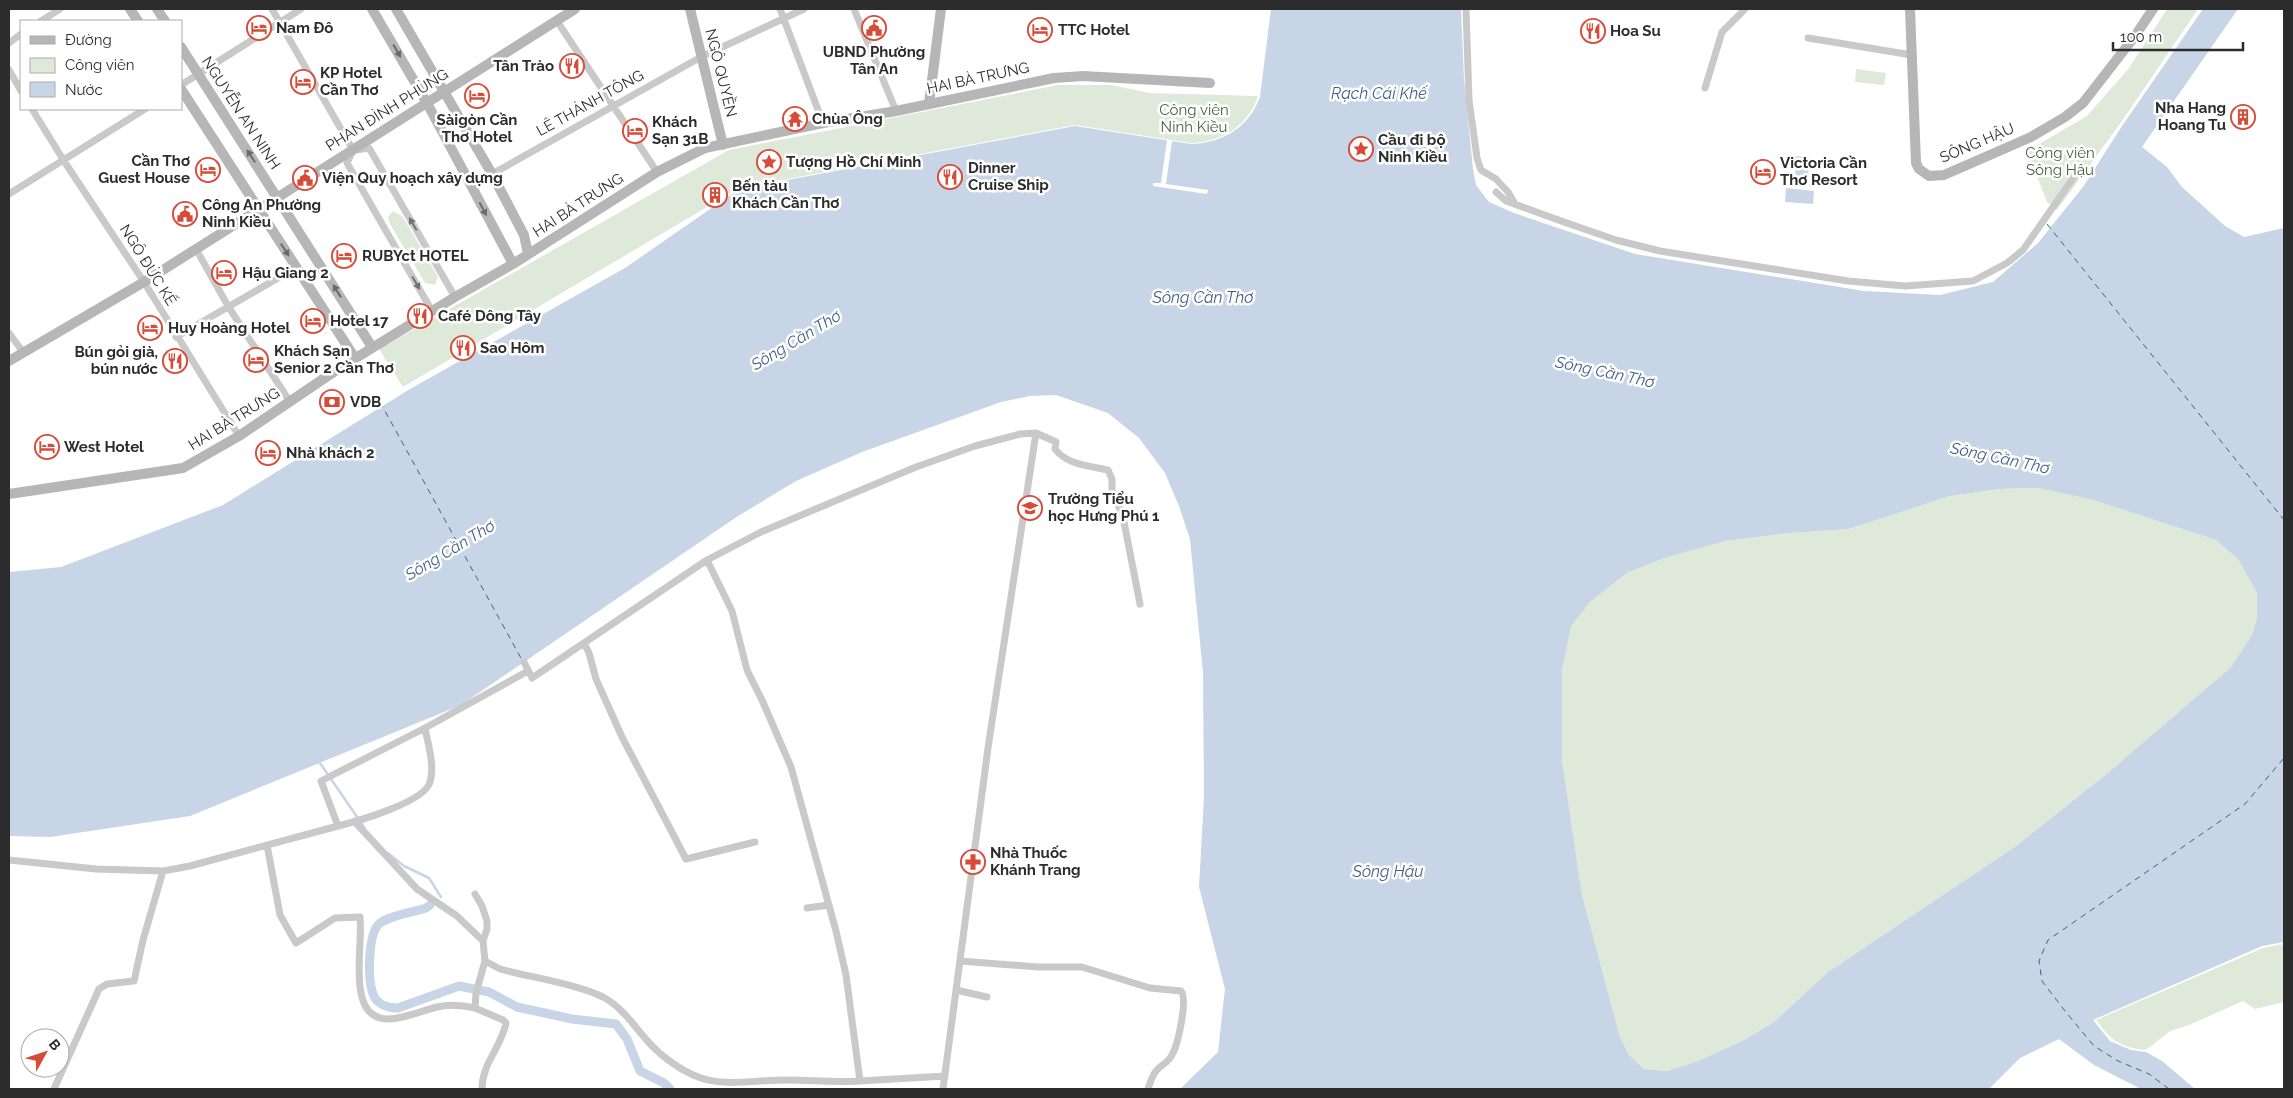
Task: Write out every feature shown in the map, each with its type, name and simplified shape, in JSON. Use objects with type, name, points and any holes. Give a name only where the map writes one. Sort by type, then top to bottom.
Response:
[{"type":"street","points":[[43,20],[60,9]]},
{"type":"street","points":[[130,9],[137,20]]},
{"type":"street","points":[[157,9],[164,20]]},
{"type":"street","points":[[272,9],[353,150]]},
{"type":"street","points":[[182,86],[301,9]]},
{"type":"street","points":[[372,9],[427,103],[513,264]]},
{"type":"street","points":[[396,9],[492,174],[524,235],[528,254]]},
{"type":"street","name":"PHAN ĐÌNH PHÙNG","points":[[9,361],[144,282],[576,9]]},
{"type":"street","name":"NGÔ QUYỀN","points":[[690,9],[723,145]]},
{"type":"street","points":[[780,9],[823,123]]},
{"type":"street","name":"LÊ THÁNH TÔNG","points":[[492,174],[701,57],[804,9]]},
{"type":"street","points":[[854,9],[896,111]]},
{"type":"street","points":[[929,104],[941,9]]},
{"type":"street","points":[[1466,9],[1469,100],[1477,158],[1481,170],[1496,179],[1516,204]]},
{"type":"street","points":[[1704,88],[1722,32],[1745,9]]},
{"type":"street","name":"SÔNG HẬU","points":[[1910,9],[1916,163],[1924,174],[1936,177],[2031,137],[2065,117],[2083,103],[2135,36],[2153,9]]},
{"type":"street","points":[[557,21],[657,172]]},
{"type":"street","points":[[9,42],[20,35]]},
{"type":"street","points":[[1808,38],[1912,56]]},
{"type":"street","name":"NGUYỄN AN NINH","points":[[182,48],[372,347]]},
{"type":"street","points":[[9,70],[20,89]]},
{"type":"street","name":"HAI BÀ TRƯNG","points":[[9,494],[183,468],[238,436],[372,347],[455,296],[513,264],[657,172],[705,148],[1054,78],[1083,76],[1210,83]]},
{"type":"street","points":[[182,89],[355,358]]},
{"type":"street","name":"NGÔ ĐỨC KẾ","points":[[33,110],[144,282],[238,436]]},
{"type":"street","points":[[9,194],[143,110]]},
{"type":"street","points":[[353,150],[369,148],[455,296]]},
{"type":"street","points":[[353,150],[347,162],[432,311]]},
{"type":"street","points":[[1496,192],[1506,201],[1616,240],[1660,252],[1848,281],[1906,286],[1973,281],[2007,263],[2023,250],[2074,177]]},
{"type":"street","points":[[196,249],[228,306],[290,402]]},
{"type":"street","points":[[176,337],[296,268]]},
{"type":"street","points":[[9,333],[23,352]]},
{"type":"street","points":[[943,1089],[989,738],[1036,433]]},
{"type":"street","points":[[524,662],[532,678],[707,560],[761,532],[916,467],[975,446],[1020,434],[1036,433],[1056,442],[1055,449],[1060,456],[1070,462],[1108,470],[1111,475],[1112,490],[1123,517],[1140,604]]},
{"type":"street","points":[[707,560],[732,611],[747,670],[791,767],[829,905],[846,976],[860,1081]]},
{"type":"street","points":[[584,643],[596,678],[622,736],[686,859],[755,842]]},
{"type":"street","points":[[338,826],[321,781],[425,728],[528,671]]},
{"type":"street","points":[[9,860],[96,869],[163,871],[359,821],[403,804],[429,786],[431,781],[430,763],[425,728]]},
{"type":"street","points":[[359,821],[412,884],[466,924],[483,941]]},
{"type":"street","points":[[267,845],[280,915],[296,943],[335,918],[360,917],[361,991],[364,1001],[374,1014],[388,1020],[448,1005],[475,1008],[506,1023],[498,1046],[487,1063],[482,1089]]},
{"type":"street","points":[[54,1089],[99,989],[107,984],[134,981],[143,940],[163,871]]},
{"type":"street","points":[[475,894],[482,906],[488,929],[483,941],[485,961],[477,990],[475,1008]]},
{"type":"street","points":[[807,908],[829,905]]},
{"type":"street","points":[[485,961],[500,969],[602,996],[620,1008],[662,1056],[701,1079],[727,1084],[775,1080],[842,1083],[945,1076]]},
{"type":"street","points":[[960,961],[1038,967],[1082,967],[1150,988],[1181,991],[1184,999],[1178,1040],[1172,1055],[1166,1064],[1157,1070],[1148,1089]]},
{"type":"street","points":[[956,990],[987,997]]},
{"type":"green space","name":"Công viên Sông Hậu","points":[[2167,9],[2198,9],[2122,121],[2057,210],[2047,202],[2027,151],[2087,116],[2129,68]]},
{"type":"green space","points":[[1856,69],[1886,73],[1884,85],[1855,82]]},
{"type":"green space","name":"Công viên Ninh Kiều","points":[[1058,85],[1111,85],[1150,93],[1258,96],[1254,107],[1241,124],[1223,136],[1202,142],[1191,143],[1075,125],[739,188],[403,387],[379,349],[729,150]]},
{"type":"green space","points":[[393,211],[403,217],[438,277],[435,285],[425,283],[390,224],[388,217]]},
{"type":"green space","points":[[2038,488],[2093,500],[2216,540],[2238,559],[2257,593],[2257,617],[2252,635],[2230,668],[2104,776],[2016,846],[1828,972],[1774,1022],[1740,1042],[1698,1061],[1667,1071],[1644,1069],[1629,1055],[1620,1037],[1582,895],[1562,760],[1562,671],[1571,625],[1590,602],[1627,573],[1665,558],[1725,541],[1791,533],[1849,529],[1950,496],[2000,489]]},
{"type":"green space","points":[[2284,944],[2284,1002],[2255,1009],[2243,1001],[2189,1025],[2170,1031],[2146,1050],[2129,1047],[2117,1042],[2096,1020],[2263,948]]},
{"type":"water","points":[[1271,9],[1461,9],[1464,79],[1473,169],[1476,185],[1489,202],[1514,213],[1635,254],[1864,291],[1940,295],[1993,282],[2038,243],[2083,187],[2120,129],[2203,9],[2238,9],[2142,147],[2167,167],[2182,187],[2225,226],[2244,237],[2284,228],[2284,942],[2262,946],[2093,1020],[2110,1041],[2131,1050],[2146,1052],[2162,1061],[2195,1089],[2141,1089],[2094,1065],[2059,1039],[2020,1058],[1989,1089],[1180,1089],[1218,1052],[1225,989],[1199,887],[1204,797],[1203,673],[1190,539],[1165,473],[1139,438],[1108,413],[1056,395],[1030,396],[1001,402],[862,452],[796,481],[735,518],[461,705],[190,816],[50,837],[9,836],[9,572],[61,567],[223,505],[410,389],[625,268],[739,189],[1075,126],[1191,144],[1203,143],[1224,137],[1242,125],[1255,108],[1260,97]],"holes":[[[2038,488],[2093,500],[2216,540],[2238,559],[2257,593],[2257,617],[2252,635],[2230,668],[2104,776],[2016,846],[1828,972],[1774,1022],[1740,1042],[1698,1061],[1667,1071],[1644,1069],[1629,1055],[1620,1037],[1582,895],[1562,760],[1562,671],[1571,626],[1590,602],[1627,573],[1665,558],[1725,541],[1791,533],[1849,529],[1950,496],[2000,489]]]},
{"type":"water","points":[[1796,156],[1809,157],[1808,180],[1795,179]]},
{"type":"water","points":[[1786,188],[1814,191],[1813,204],[1785,202]]},
{"type":"pier","points":[[1167,140],[1172,141],[1166,184],[1208,190],[1207,194],[1153,186],[1153,183],[1161,183]]},
{"type":"waterway","points":[[320,763],[364,827]]},
{"type":"waterway","points":[[388,853],[404,866],[429,878],[441,897]]},
{"type":"waterway","points":[[430,905],[426,908],[383,921],[375,929],[371,946],[370,976],[372,991],[379,1002],[386,1006],[398,1008],[459,986],[489,992],[517,1007],[572,1019],[616,1024],[627,1039],[640,1071],[664,1083],[670,1089]]},
{"type":"ferry route","points":[[2047,224],[2284,520]]},
{"type":"ferry route","points":[[380,402],[522,660]]},
{"type":"ferry route","points":[[2169,1089],[2149,1074],[2118,1061],[2094,1046],[2042,981],[2039,961],[2048,940],[2245,804],[2284,758]]},
{"type":"place","name":"Nam Đô","points":[[259,28]]},
{"type":"place","name":"UBND Phường Tân An","points":[[874,28]]},
{"type":"place","name":"TTC Hotel","points":[[1040,30]]},
{"type":"place","name":"Hoa Su","points":[[1593,31]]},
{"type":"place","name":"Tân Trào","points":[[572,66]]},
{"type":"place","name":"KP Hotel Cần Thơ","points":[[303,82]]},
{"type":"place","name":"Sàigòn Cần Thơ Hotel","points":[[477,96]]},
{"type":"place","name":"Nha Hang Hoang Tu","points":[[2243,117]]},
{"type":"place","name":"Chùa Ông","points":[[795,119]]},
{"type":"place","name":"Khách Sạn 31B","points":[[635,131]]},
{"type":"place","name":"Cầu đi bộ Ninh Kiều","points":[[1361,149]]},
{"type":"place","name":"Tượng Hồ Chí Minh","points":[[769,162]]},
{"type":"place","name":"Cần Thơ Guest House","points":[[208,170]]},
{"type":"place","name":"Victoria Cần Thơ Resort","points":[[1763,172]]},
{"type":"place","name":"Dinner Cruise Ship","points":[[950,177]]},
{"type":"place","name":"Viện Quy hoạch xây dựng","points":[[305,178]]},
{"type":"place","name":"Bến tàu Khách Cần Thơ","points":[[715,195]]},
{"type":"place","name":"Công An Phường Ninh Kiều","points":[[185,214]]},
{"type":"place","name":"RUBYct HOTEL","points":[[344,256]]},
{"type":"place","name":"Hậu Giang 2","points":[[224,273]]},
{"type":"place","name":"Café Dông Tây","points":[[420,316]]},
{"type":"place","name":"Hotel 17","points":[[313,321]]},
{"type":"place","name":"Huy Hoàng Hotel","points":[[150,328]]},
{"type":"place","name":"Sao Hôm","points":[[463,348]]},
{"type":"place","name":"Khách Sạn Senior 2 Cần Thơ","points":[[256,360]]},
{"type":"place","name":"Bún gỏi già, bún nước","points":[[175,361]]},
{"type":"place","name":"VDB","points":[[332,402]]},
{"type":"place","name":"West Hotel","points":[[47,447]]},
{"type":"place","name":"Nhà khách 2","points":[[268,453]]},
{"type":"place","name":"Trường Tiểu học Hưng Phú 1","points":[[1030,508]]},
{"type":"place","name":"Nhà Thuốc Khánh Trang","points":[[973,862]]},
{"type":"water label","name":"Rạch Cái Khế","points":[[1379,93]]},
{"type":"water label","name":"Sông Cần Thơ","points":[[1203,297]]},
{"type":"water label","name":"Sông Cần Thơ","points":[[796,340]]},
{"type":"water label","name":"Sông Cần Thơ","points":[[1605,372]]},
{"type":"water label","name":"Sông Cần Thơ","points":[[2000,458]]},
{"type":"water label","name":"Sông Cần Thơ","points":[[450,550]]},
{"type":"water label","name":"Sông Hậu","points":[[1388,871]]}]
